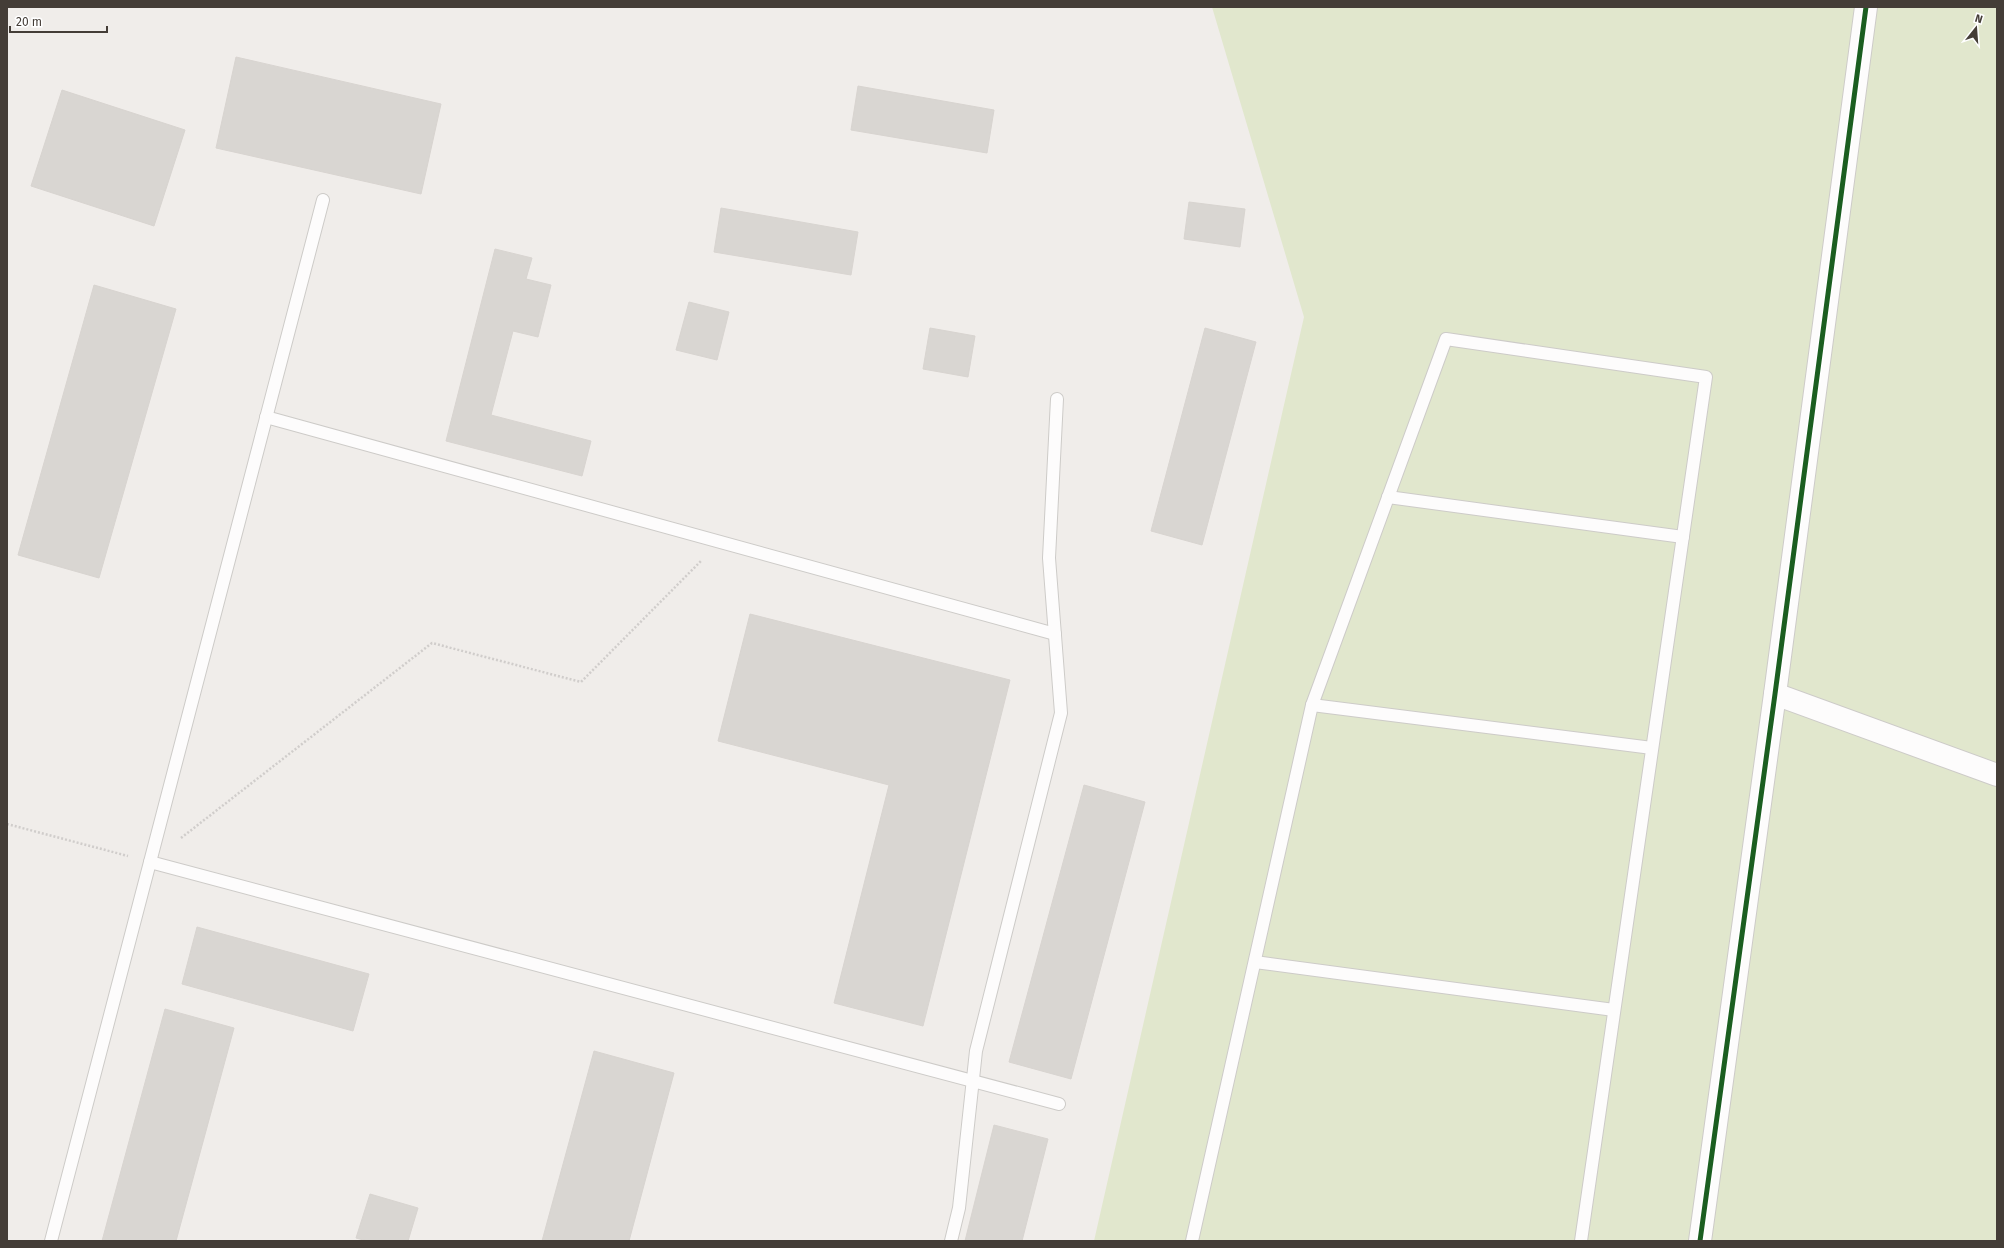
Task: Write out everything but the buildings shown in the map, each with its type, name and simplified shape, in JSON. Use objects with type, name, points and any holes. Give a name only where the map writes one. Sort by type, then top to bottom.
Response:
[{"type":"street","points":[[1700,1241],[1775,694],[1866,7]]},
{"type":"street","points":[[1775,694],[1997,775]]},
{"type":"lane","points":[[51,1241],[322,200]]},
{"type":"lane","points":[[1192,1241],[1312,705],[1446,339],[1706,377],[1581,1241]]},
{"type":"lane","points":[[951,1241],[959,1208],[976,1051],[1061,713],[1049,558],[1057,399]]},
{"type":"lane","points":[[266,417],[1056,634]]},
{"type":"lane","points":[[1388,497],[1683,537]]},
{"type":"lane","points":[[1312,705],[1652,748]]},
{"type":"lane","points":[[150,862],[1059,1104]]},
{"type":"lane","points":[[1255,962],[1614,1010]]},
{"type":"path","points":[[7,824],[150,862],[432,643],[581,682],[720,542]]},
{"type":"green space","points":[[1212,7],[1997,7],[1997,1241],[1094,1241],[1304,317]]},
{"type":"cycle path","points":[[1700,1241],[1775,694],[1866,7]]}]
